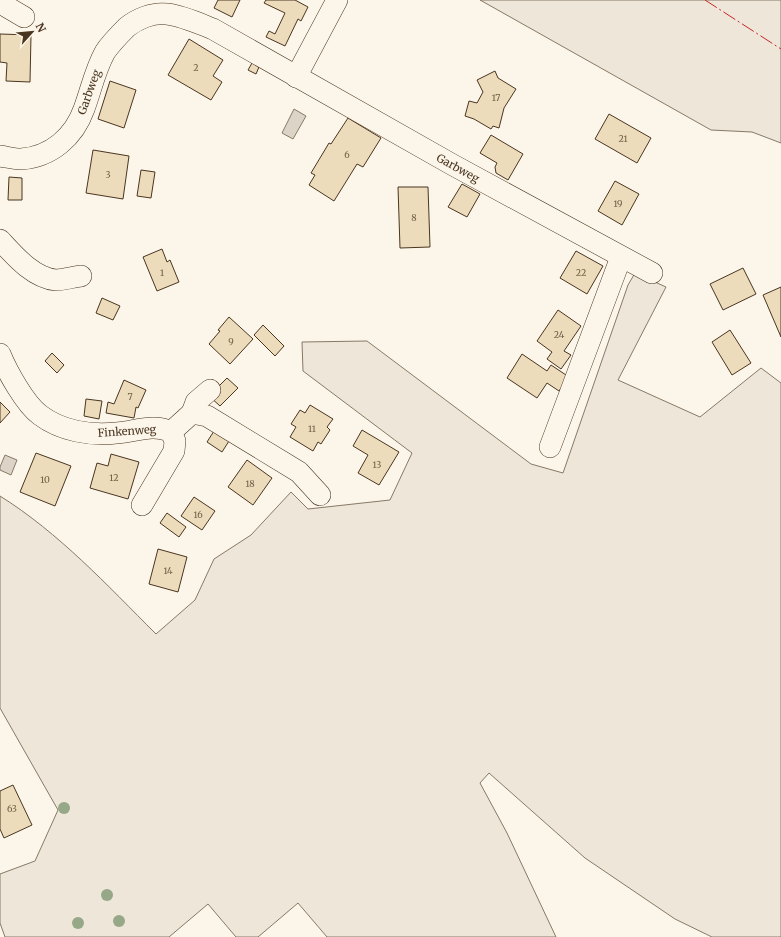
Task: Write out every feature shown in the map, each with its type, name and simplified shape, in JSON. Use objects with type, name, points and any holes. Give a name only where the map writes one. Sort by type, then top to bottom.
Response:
[{"type":"street","points":[[0,0],[7,7],[24,17]]},
{"type":"street","points":[[296,77],[337,0]]},
{"type":"street","name":"Garbweg","points":[[0,156],[20,159],[37,156],[53,149],[65,141],[76,127],[84,111],[95,75],[105,53],[118,36],[149,8],[213,29],[446,161],[652,273]]},
{"type":"street","points":[[0,240],[23,264],[42,275],[56,280],[81,276]]},
{"type":"street","points":[[550,447],[622,257]]},
{"type":"street","name":"Finkenweg","points":[[0,354],[20,392],[39,414],[58,426],[89,433],[116,434],[148,428],[165,429],[171,432],[175,441],[174,451],[142,505]]},
{"type":"street","name":"Finkenweg","points":[[171,432],[192,412],[196,402],[210,390]]},
{"type":"street","points":[[192,412],[207,416],[299,472],[320,495]]},
{"type":"shaded area","points":[[480,0],[781,0],[781,143],[752,132],[711,130]]},
{"type":"shaded area","points":[[294,109],[306,116],[293,139],[282,133]]},
{"type":"shaded area","points":[[635,273],[666,287],[618,380],[700,417],[761,368],[781,383],[781,937],[712,937],[675,919],[585,858],[489,773],[480,783],[507,833],[556,937],[327,937],[298,903],[258,937],[236,937],[208,904],[169,937],[5,937],[0,923],[0,874],[35,861],[58,810],[0,708],[0,496],[42,526],[82,560],[156,634],[195,600],[214,559],[251,535],[291,492],[308,509],[390,500],[412,453],[303,371],[302,342],[367,341],[531,464],[563,473],[628,285]]},
{"type":"shaded area","points":[[5,455],[17,460],[11,475],[0,470]]},
{"type":"building","points":[[218,0],[240,0],[232,17],[214,8]]},
{"type":"building","points":[[266,0],[295,0],[308,7],[301,21],[298,19],[285,46],[266,37],[269,31],[275,34],[285,13],[264,3]]},
{"type":"building","points":[[0,34],[31,35],[30,82],[6,81],[7,63],[0,62]]},
{"type":"building","points":[[189,39],[223,60],[213,76],[222,82],[211,100],[168,75]]},
{"type":"building","points":[[252,63],[259,67],[256,74],[248,70]]},
{"type":"building","points":[[495,71],[498,78],[516,89],[504,108],[499,128],[493,126],[491,129],[474,119],[465,116],[469,101],[477,103],[483,92],[477,80]]},
{"type":"building","points":[[110,81],[136,90],[124,128],[98,119]]},
{"type":"building","points":[[609,114],[651,138],[637,163],[595,139]]},
{"type":"building","points":[[348,118],[381,138],[363,167],[357,164],[334,201],[309,185],[315,175],[311,173],[329,143],[331,144]]},
{"type":"building","points":[[491,135],[523,154],[508,180],[496,173],[495,167],[497,163],[480,153]]},
{"type":"building","points":[[93,150],[129,156],[123,199],[86,193]]},
{"type":"building","points":[[141,170],[155,172],[151,198],[137,196]]},
{"type":"building","points":[[9,177],[22,178],[22,200],[8,200]]},
{"type":"building","points":[[615,181],[639,194],[622,225],[598,211]]},
{"type":"building","points":[[462,184],[480,194],[467,217],[448,207]]},
{"type":"building","points":[[398,187],[428,187],[430,247],[400,248]]},
{"type":"building","points":[[162,249],[167,262],[170,260],[179,282],[157,291],[143,257]]},
{"type":"building","points":[[576,251],[603,266],[587,294],[560,278]]},
{"type":"building","points":[[743,268],[756,294],[723,310],[710,284]]},
{"type":"building","points":[[781,287],[781,337],[763,295]]},
{"type":"building","points":[[102,298],[120,306],[113,320],[96,313]]},
{"type":"building","points":[[558,310],[581,326],[564,351],[571,355],[561,369],[547,359],[552,352],[537,341]]},
{"type":"building","points":[[229,317],[253,339],[230,364],[209,344]]},
{"type":"building","points":[[263,325],[284,346],[275,356],[254,335]]},
{"type":"building","points":[[730,330],[751,363],[732,375],[712,342]]},
{"type":"building","points":[[52,353],[64,365],[57,373],[45,361]]},
{"type":"building","points":[[522,354],[547,371],[551,365],[569,377],[559,391],[547,383],[537,398],[507,378]]},
{"type":"building","points":[[227,378],[238,388],[220,406],[209,396]]},
{"type":"building","points":[[124,380],[146,390],[138,408],[136,407],[134,418],[106,413],[108,402],[114,404]]},
{"type":"building","points":[[86,399],[102,401],[99,419],[84,416]]},
{"type":"building","points":[[0,402],[10,412],[0,423]]},
{"type":"building","points":[[310,405],[333,419],[327,427],[330,430],[321,444],[318,442],[313,451],[290,437],[296,427],[291,424],[300,410],[305,413]]},
{"type":"building","points":[[362,430],[399,452],[379,485],[358,473],[368,455],[353,446]]},
{"type":"building","points":[[214,431],[229,441],[222,452],[207,442]]},
{"type":"building","points":[[36,453],[71,466],[55,506],[20,492]]},
{"type":"building","points":[[111,454],[139,462],[128,499],[90,488],[97,463],[108,466]]},
{"type":"building","points":[[247,460],[272,478],[253,505],[228,487]]},
{"type":"building","points":[[194,497],[215,511],[202,530],[181,516]]},
{"type":"building","points":[[167,513],[186,527],[179,537],[160,523]]},
{"type":"building","points":[[158,549],[187,557],[178,592],[149,584]]},
{"type":"building","points":[[13,785],[32,825],[4,838],[0,829],[0,791]]},
{"type":"power","points":[[705,0],[781,49]]}]
